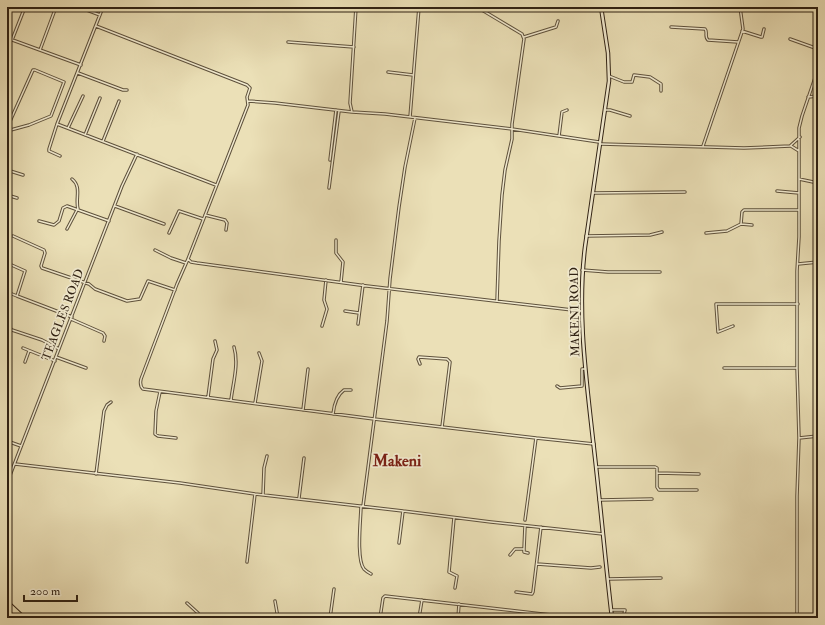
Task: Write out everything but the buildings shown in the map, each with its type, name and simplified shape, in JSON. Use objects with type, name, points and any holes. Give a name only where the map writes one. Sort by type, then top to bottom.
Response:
[{"type":"main road","name":"MAKENI ROAD","points":[[601,7],[608,53],[609,76],[586,236],[582,270],[581,311],[585,369],[612,617]]},
{"type":"main road","points":[[7,602],[24,618]]},
{"type":"main road","points":[[7,606],[20,618]]},
{"type":"main road","points":[[798,618],[818,616]]},
{"type":"main road","points":[[612,617],[627,618]]},
{"type":"street","points":[[12,40],[25,7]]},
{"type":"street","points":[[40,50],[56,7]]},
{"type":"street","points":[[79,7],[100,15]]},
{"type":"street","points":[[60,156],[49,151],[49,149],[57,124],[103,7]]},
{"type":"street","points":[[352,112],[350,103],[356,7]]},
{"type":"street","points":[[410,117],[419,7]]},
{"type":"street","points":[[476,7],[522,34],[524,37]]},
{"type":"street","points":[[702,147],[742,31],[743,26],[740,7]]},
{"type":"street","points":[[524,37],[556,27],[558,21]]},
{"type":"street","points":[[96,26],[247,85],[250,88],[247,97],[248,105],[188,259],[174,290],[140,384],[143,389],[333,414],[594,444]]},
{"type":"street","points":[[671,27],[704,28],[707,40],[738,42]]},
{"type":"street","points":[[742,31],[762,37],[764,30]]},
{"type":"street","points":[[497,301],[502,195],[505,170],[512,139],[524,37]]},
{"type":"street","points":[[7,38],[81,65]]},
{"type":"street","points":[[790,39],[818,49]]},
{"type":"street","points":[[288,42],[354,47]]},
{"type":"street","points":[[798,618],[797,504],[799,438],[797,368],[799,151],[800,126],[818,69]]},
{"type":"street","points":[[7,128],[34,70],[64,82],[51,116],[29,125],[7,131]]},
{"type":"street","points":[[388,72],[413,75]]},
{"type":"street","points":[[78,73],[123,90],[127,90]]},
{"type":"street","points":[[609,76],[628,83],[632,82],[634,75],[650,77],[661,84],[661,91]]},
{"type":"street","points":[[68,128],[83,96]]},
{"type":"street","points":[[808,97],[818,96]]},
{"type":"street","points":[[85,135],[100,98]]},
{"type":"street","points":[[103,141],[119,101]]},
{"type":"street","points":[[248,101],[282,103],[339,111],[410,117],[512,129],[600,143],[737,148],[790,146],[799,151]]},
{"type":"street","points":[[330,160],[336,110]]},
{"type":"street","points":[[559,136],[562,112],[567,110]]},
{"type":"street","points":[[605,110],[630,116]]},
{"type":"street","points":[[329,188],[339,111]]},
{"type":"street","points":[[371,574],[364,569],[361,563],[359,541],[362,506],[386,328],[389,288],[399,207],[415,118]]},
{"type":"street","points":[[57,124],[216,185]]},
{"type":"street","points":[[790,146],[800,137]]},
{"type":"street","name":"TEAGLES ROAD","points":[[7,482],[128,172],[137,154]]},
{"type":"street","points":[[7,170],[23,175]]},
{"type":"street","points":[[67,230],[77,210],[76,201],[78,186],[72,179]]},
{"type":"street","points":[[799,179],[818,183]]},
{"type":"street","points":[[777,191],[799,192]]},
{"type":"street","points":[[592,193],[627,194],[685,192]]},
{"type":"street","points":[[7,195],[17,198]]},
{"type":"street","points":[[39,221],[54,225],[59,221],[65,206],[109,221]]},
{"type":"street","points":[[115,206],[164,224]]},
{"type":"street","points":[[741,224],[742,212],[744,210],[799,210]]},
{"type":"street","points":[[169,233],[179,211],[203,219]]},
{"type":"street","points":[[205,215],[225,220],[227,223],[226,230]]},
{"type":"street","points":[[706,233],[726,231],[741,224],[752,225]]},
{"type":"street","points":[[586,236],[650,235],[662,232]]},
{"type":"street","points":[[13,236],[44,250],[45,253],[41,266],[42,268],[127,301],[140,299],[147,282],[149,281],[174,290]]},
{"type":"street","points":[[336,240],[336,253],[343,262],[341,282]]},
{"type":"street","points":[[155,250],[171,258],[186,262]]},
{"type":"street","points":[[188,259],[191,262],[197,263],[362,285],[581,311]]},
{"type":"street","points":[[798,264],[818,262]]},
{"type":"street","points":[[7,263],[25,271],[17,296]]},
{"type":"street","points":[[582,270],[608,272],[660,272]]},
{"type":"street","points":[[322,326],[327,309],[324,300],[326,280]]},
{"type":"street","points":[[358,324],[362,285]]},
{"type":"street","points":[[7,292],[71,318],[103,333],[105,336],[104,341]]},
{"type":"street","points":[[733,326],[718,332],[716,304],[798,304]]},
{"type":"street","points":[[345,311],[359,313]]},
{"type":"street","points":[[8,321],[9,327],[12,330],[42,340],[59,349]]},
{"type":"street","points":[[208,398],[213,359],[217,350],[214,341]]},
{"type":"street","points":[[231,401],[236,354],[234,347]]},
{"type":"street","points":[[24,348],[55,361]]},
{"type":"street","points":[[25,362],[29,351]]},
{"type":"street","points":[[255,404],[262,361],[259,353]]},
{"type":"street","points":[[56,357],[86,368]]},
{"type":"street","points":[[420,364],[418,359],[419,357],[447,359],[450,362],[442,427]]},
{"type":"street","points":[[724,368],[797,368]]},
{"type":"street","points":[[303,410],[308,369]]},
{"type":"street","points":[[557,386],[561,388],[582,386],[582,370],[585,369]]},
{"type":"street","points":[[333,414],[335,404],[340,393],[344,390],[351,390]]},
{"type":"street","points":[[160,392],[154,432],[158,436],[176,438]]},
{"type":"street","points":[[96,474],[104,411],[107,405],[111,402]]},
{"type":"street","points":[[799,438],[818,436]]},
{"type":"street","points":[[525,520],[536,438]]},
{"type":"street","points":[[7,441],[21,446]]},
{"type":"street","points":[[263,495],[264,468],[267,456]]},
{"type":"street","points":[[299,498],[304,458]]},
{"type":"street","points":[[14,464],[180,483],[263,495],[403,510],[454,518],[603,534]]},
{"type":"street","points":[[596,467],[655,467],[657,468],[657,486],[659,490],[697,490]]},
{"type":"street","points":[[657,474],[698,474]]},
{"type":"street","points":[[247,562],[255,494]]},
{"type":"street","points":[[599,500],[652,499]]},
{"type":"street","points":[[399,543],[403,510]]},
{"type":"street","points":[[454,518],[449,572],[457,576],[455,588]]},
{"type":"street","points":[[525,525],[524,552],[528,553]]},
{"type":"street","points":[[516,592],[532,593],[541,527]]},
{"type":"street","points":[[510,555],[514,550],[524,548]]},
{"type":"street","points":[[537,564],[550,566],[600,567]]},
{"type":"street","points":[[608,579],[661,578]]},
{"type":"street","points":[[330,618],[334,589]]},
{"type":"street","points":[[380,618],[382,598],[385,596],[577,618]]},
{"type":"street","points":[[419,618],[422,600]]},
{"type":"street","points":[[275,601],[278,618]]},
{"type":"street","points":[[187,603],[198,613],[200,618]]},
{"type":"street","points":[[458,618],[459,604]]},
{"type":"street","points":[[611,610],[624,610],[624,618]]},
{"type":"district","name":"Makeni","points":[[397,461]]}]
